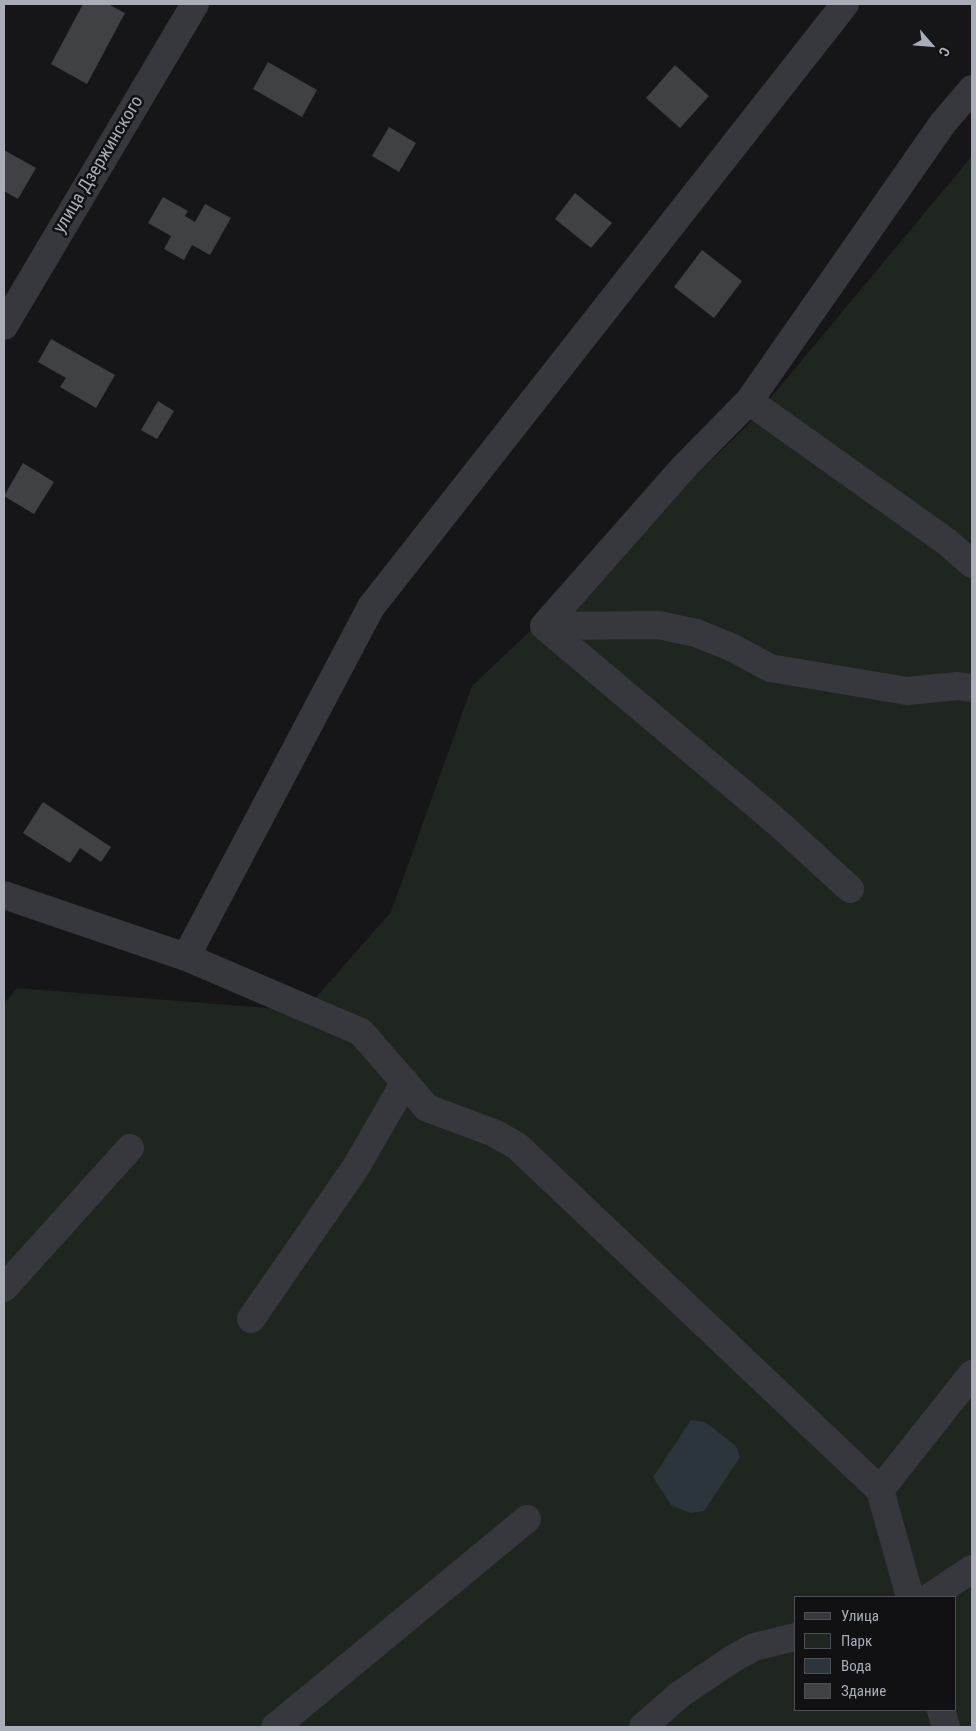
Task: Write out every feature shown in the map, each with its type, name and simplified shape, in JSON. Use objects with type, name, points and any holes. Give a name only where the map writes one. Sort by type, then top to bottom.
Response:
[{"type":"street","name":"улица Дзержинского","points":[[8,308],[195,4]]},
{"type":"street","points":[[186,957],[371,607],[845,4]]},
{"type":"street","points":[[544,626],[684,466],[749,401],[943,123],[972,89]]},
{"type":"street","points":[[749,401],[947,542],[972,564]]},
{"type":"street","points":[[544,626],[659,624],[696,633],[733,648],[770,668],[907,691],[958,686],[972,688]]},
{"type":"street","points":[[544,626],[777,822],[850,889]]},
{"type":"street","points":[[4,895],[186,957],[361,1032],[427,1108],[494,1133],[517,1146],[880,1490],[910,1596]]},
{"type":"street","points":[[251,1319],[356,1167],[405,1082]]},
{"type":"street","points":[[4,1288],[130,1148]]},
{"type":"street","points":[[880,1490],[972,1374]]},
{"type":"street","points":[[275,1727],[528,1520]]},
{"type":"street","points":[[932,1596],[972,1569]]},
{"type":"street","points":[[643,1727],[679,1695],[734,1658],[754,1647],[794,1637]]},
{"type":"street","points":[[942,1711],[946,1727]]},
{"type":"green space","points":[[972,156],[972,1727],[4,1727],[4,1003],[17,988],[304,1011],[391,912],[472,686],[748,425]]},
{"type":"water","points":[[691,1420],[705,1422],[736,1446],[740,1457],[704,1511],[690,1513],[671,1505],[653,1477]]},
{"type":"building","points":[[83,4],[108,4],[125,13],[87,84],[51,64]]},
{"type":"building","points":[[268,62],[317,90],[302,117],[253,89]]},
{"type":"building","points":[[675,65],[709,96],[680,128],[646,98]]},
{"type":"building","points":[[389,127],[416,143],[399,172],[372,156]]},
{"type":"building","points":[[4,150],[36,168],[18,199],[4,191]]},
{"type":"building","points":[[575,193],[612,223],[591,248],[555,219]]},
{"type":"building","points":[[163,197],[188,211],[185,216],[195,222],[205,204],[231,218],[210,255],[192,245],[184,260],[164,249],[171,236],[148,223]]},
{"type":"building","points":[[702,250],[742,281],[714,318],[674,287]]},
{"type":"building","points":[[51,339],[115,375],[96,408],[60,387],[66,378],[38,362]]},
{"type":"building","points":[[158,401],[174,411],[157,439],[141,430]]},
{"type":"building","points":[[23,463],[54,482],[34,514],[4,496]]},
{"type":"building","points":[[43,802],[111,847],[101,862],[80,848],[70,863],[23,833]]}]
